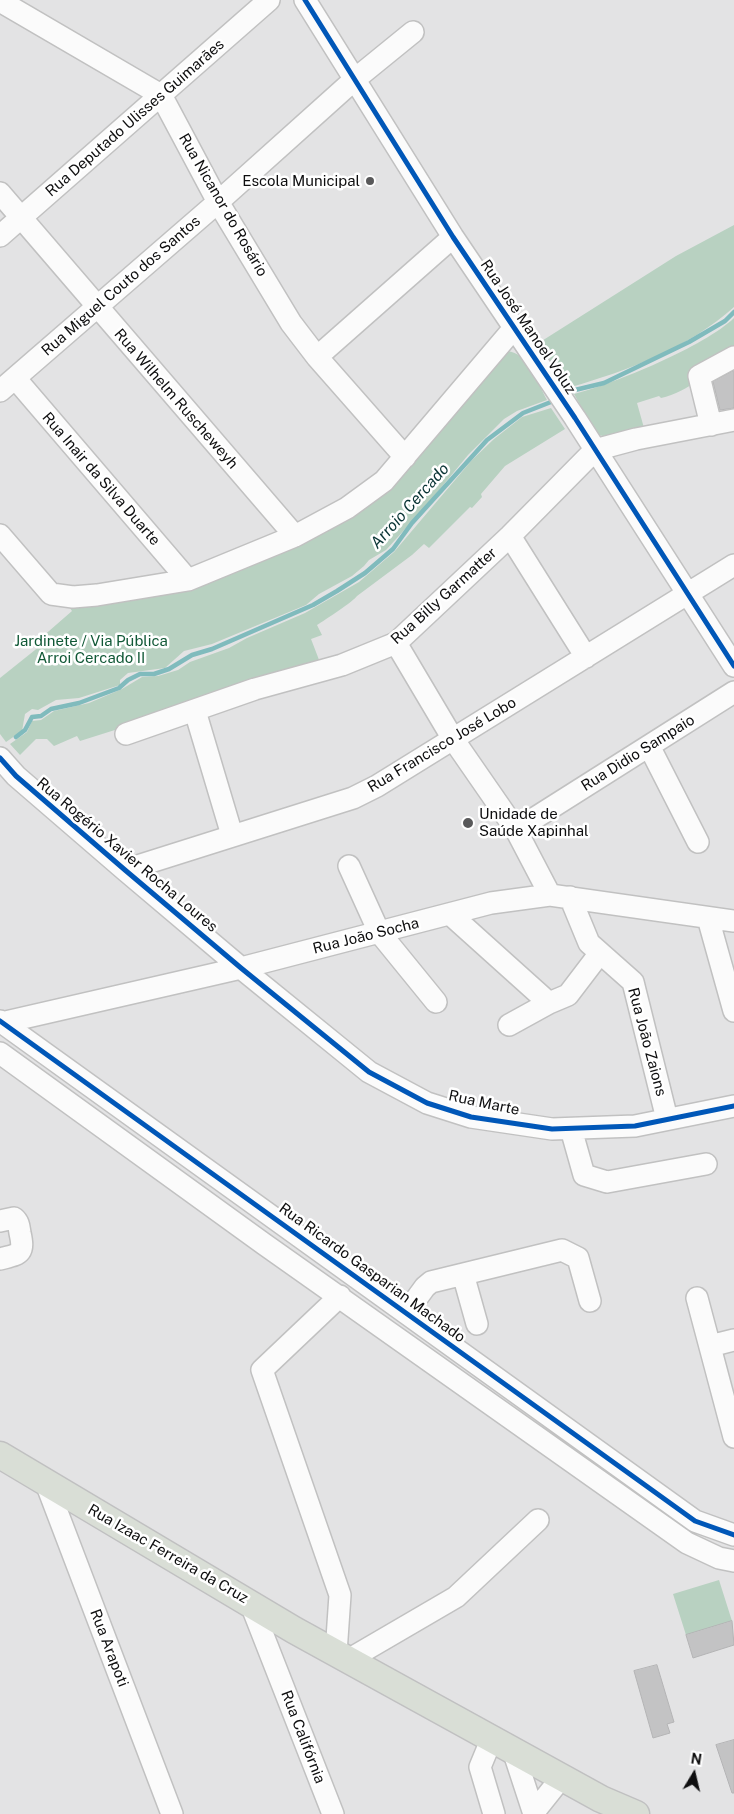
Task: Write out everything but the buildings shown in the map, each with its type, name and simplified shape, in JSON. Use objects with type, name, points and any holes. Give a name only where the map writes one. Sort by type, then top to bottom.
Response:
[{"type":"main road","name":"Rua Izaac Ferreira da Cruz","points":[[0,1455],[250,1602],[294,1630],[601,1799],[636,1814]]},
{"type":"street","name":"Rua Deputado Ulisses Guimarães","points":[[0,236],[269,0]]},
{"type":"street","name":"Rua José Manoel Voluz","points":[[305,0],[453,237],[547,378],[576,418],[734,666]]},
{"type":"street","points":[[0,1],[161,94]]},
{"type":"street","name":"Rua Miguel Couto dos Santos","points":[[7,385],[218,202],[354,80],[413,32]]},
{"type":"street","name":"Rua Nicanor do Rosário","points":[[161,94],[218,202],[291,324],[317,357],[405,458]]},
{"type":"street","name":"Rua Wilhelm Ruscheweyh","points":[[0,193],[295,536]]},
{"type":"street","points":[[317,357],[453,237]]},
{"type":"street","points":[[0,535],[51,594],[73,597],[97,595],[188,580],[295,536],[347,508],[384,481],[514,328]]},
{"type":"street","points":[[711,425],[699,376],[734,357]]},
{"type":"street","name":"Rua Inair da Silva Duarte","points":[[7,385],[188,580]]},
{"type":"street","points":[[595,450],[636,439],[734,420]]},
{"type":"street","name":"Rua Billy Garmatter","points":[[126,734],[255,689],[342,665],[396,644],[510,536],[595,450]]},
{"type":"street","points":[[510,536],[586,657]]},
{"type":"street","name":"Rua Francisco José Lobo","points":[[125,870],[353,798],[377,786],[734,564]]},
{"type":"street","name":"Rua João Zaions","points":[[396,644],[453,739],[516,830],[589,942],[633,982],[668,1119]]},
{"type":"street","name":"Rua Didio Sampaio","points":[[516,830],[734,692]]},
{"type":"street","points":[[195,711],[232,835]]},
{"type":"street","points":[[649,746],[698,842]]},
{"type":"street","name":"Rua Rogério Xavier Rocha Loures","points":[[0,758],[16,776],[241,968]]},
{"type":"street","points":[[349,866],[379,932],[436,1002]]},
{"type":"street","name":"Rua João Socha","points":[[1,1022],[241,968],[491,903],[560,896],[734,921]]},
{"type":"street","points":[[450,914],[549,1003]]},
{"type":"street","points":[[708,918],[734,1011]]},
{"type":"street","points":[[509,1025],[568,995],[600,953]]},
{"type":"street","name":"Rua Marte","points":[[241,968],[369,1072],[426,1102],[472,1117],[552,1129],[571,1129],[635,1126],[734,1106]]},
{"type":"street","name":"Rua Ricardo Gasparian Machado","points":[[1,1022],[695,1521],[734,1535]]},
{"type":"street","points":[[0,1053],[264,1244],[687,1543],[719,1558],[734,1561]]},
{"type":"street","points":[[571,1129],[584,1175],[607,1182],[706,1164]]},
{"type":"street","points":[[0,1221],[14,1218],[18,1221],[23,1246],[16,1255],[0,1258]]},
{"type":"street","points":[[406,1313],[431,1282],[562,1250],[578,1258],[590,1301]]},
{"type":"street","points":[[464,1274],[477,1324]]},
{"type":"street","points":[[340,1296],[262,1370],[340,1595],[342,1656],[456,1598],[538,1520]]},
{"type":"street","points":[[696,1298],[734,1438]]},
{"type":"street","points":[[710,1346],[734,1340]]},
{"type":"street","name":"Rua Arapoti","points":[[46,1482],[172,1814]]},
{"type":"street","name":"Rua Califórnia","points":[[250,1602],[333,1814]]},
{"type":"street","points":[[274,1660],[294,1630]]},
{"type":"street","points":[[494,1814],[480,1767],[503,1744],[534,1813],[562,1777]]},
{"type":"green space","points":[[734,225],[734,307],[698,334],[678,346],[636,365],[571,387],[537,344],[676,256]]},
{"type":"green space","points":[[734,318],[734,352],[699,380],[681,391],[637,403],[644,428],[603,436],[597,435],[574,394],[612,382],[658,363],[702,340]]},
{"type":"green space","name":"Jardinete / Via Pública Arroi Cercado II","points":[[507,351],[515,353],[527,363],[547,400],[517,411],[504,419],[468,455],[426,506],[386,550],[369,560],[352,576],[319,594],[306,605],[212,644],[184,651],[165,668],[128,673],[120,680],[120,685],[79,698],[56,700],[38,710],[32,709],[25,714],[22,731],[6,742],[0,734],[0,678],[45,642],[41,638],[72,611],[68,605],[327,528]]},
{"type":"green space","points":[[551,408],[565,429],[505,466],[481,494],[482,497],[472,508],[470,507],[429,548],[424,544],[351,602],[317,625],[322,635],[311,639],[321,665],[80,741],[77,736],[54,746],[47,739],[36,739],[20,755],[10,744],[27,732],[32,721],[41,720],[54,711],[89,703],[122,689],[142,677],[158,676],[178,670],[190,662],[229,648],[247,638],[305,613],[359,582],[394,552],[472,460],[494,439],[522,417]]},
{"type":"green space","points":[[719,1580],[732,1621],[686,1635],[673,1594]]},
{"type":"waterway","name":"Arroio Cercado","points":[[565,395],[575,390],[604,383],[689,342],[725,321],[734,312]]},
{"type":"waterway","name":"Arroio Cercado","points":[[16,737],[25,730],[32,717],[41,716],[51,709],[79,703],[119,688],[128,680],[140,674],[154,674],[169,669],[192,655],[212,649],[313,605],[337,591],[365,573],[393,549],[412,523],[487,440],[523,413],[556,400]]},
{"type":"cycle path","points":[[305,0],[453,237],[575,418],[734,666]]},
{"type":"cycle path","points":[[0,758],[16,776],[125,870],[241,968],[369,1072],[427,1103],[471,1117],[552,1129],[635,1126],[734,1106]]},
{"type":"cycle path","points":[[0,1021],[695,1521],[734,1535]]},
{"type":"place","name":"Escola Municipal","points":[[370,181]]},
{"type":"place","name":"Unidade de Saúde Xapinhal","points":[[468,823]]}]
